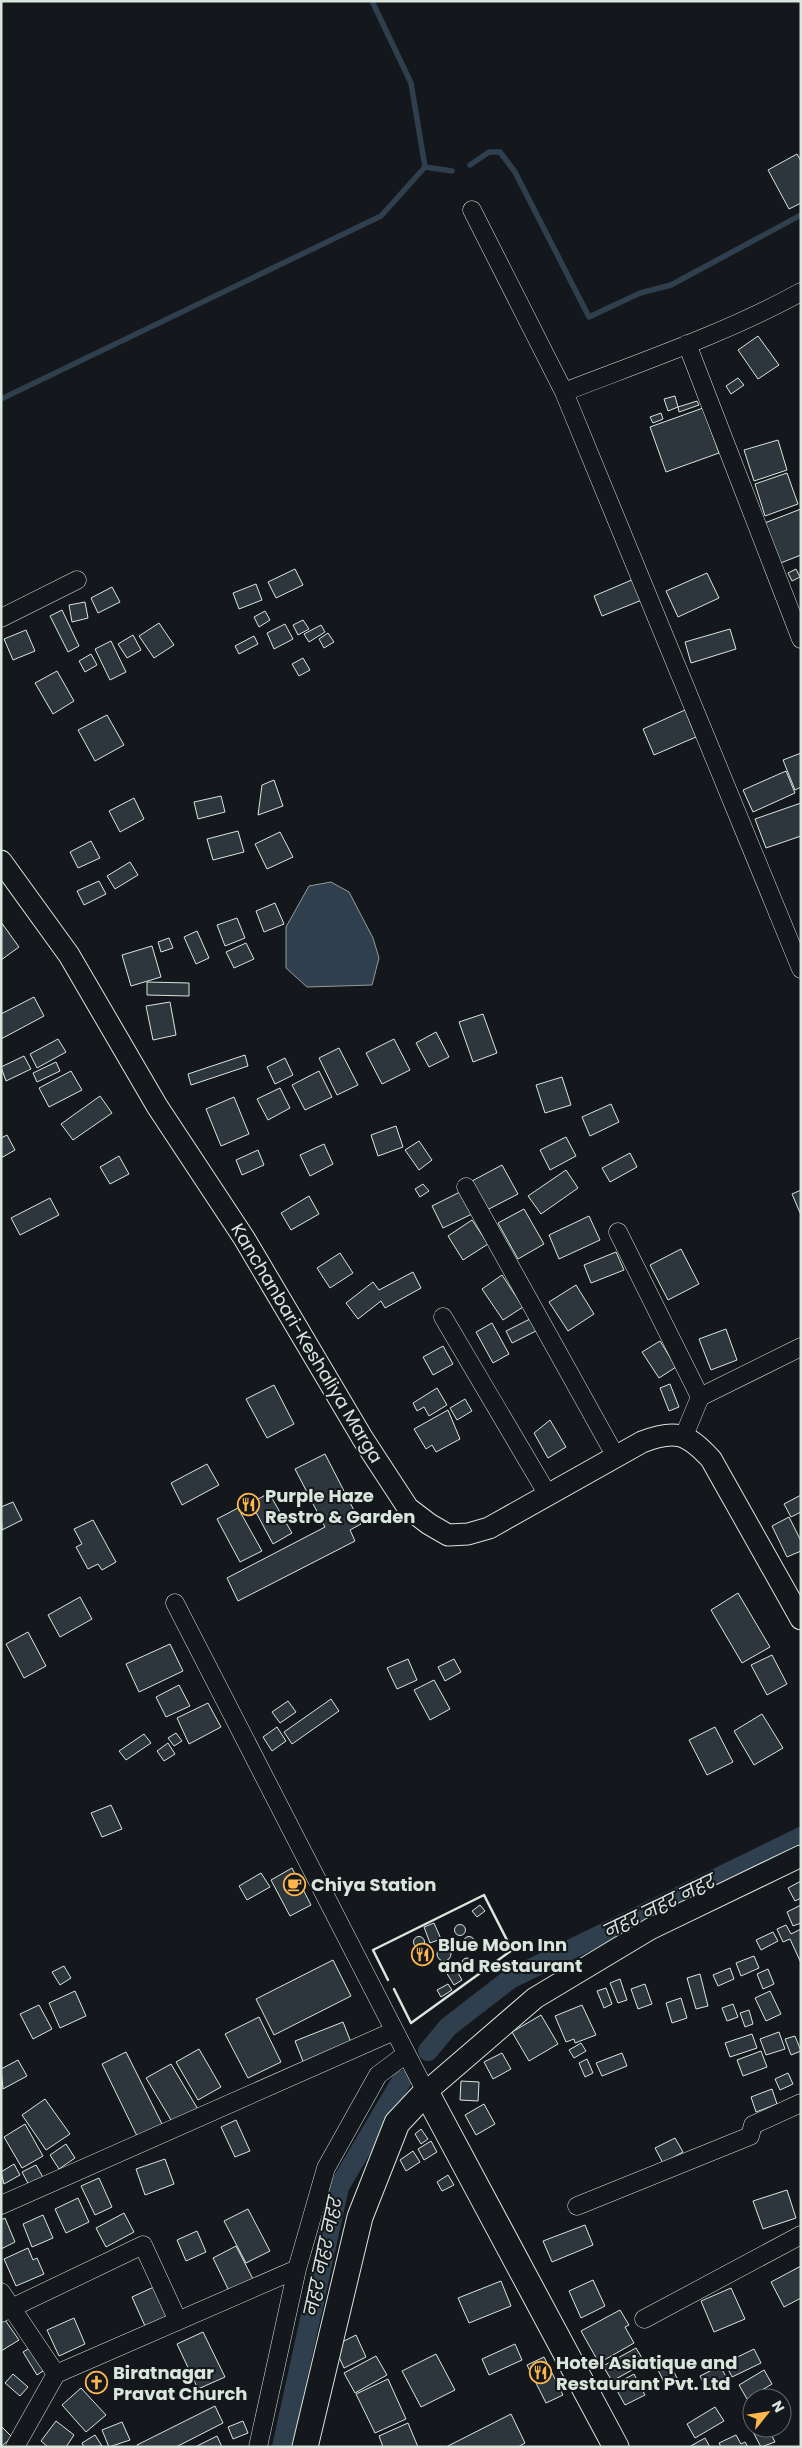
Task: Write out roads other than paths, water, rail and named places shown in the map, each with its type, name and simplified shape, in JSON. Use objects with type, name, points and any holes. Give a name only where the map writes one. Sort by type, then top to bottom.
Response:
[{"type":"main road","points":[[305,2447],[360,2217],[397,2123],[426,2092],[616,2447]]},
{"type":"street","points":[[472,210],[564,392],[801,969]]},
{"type":"street","points":[[564,392],[687,344],[776,306],[801,292]]},
{"type":"street","points":[[687,344],[801,639]]},
{"type":"street","points":[[1,618],[77,580]]},
{"type":"street","name":"Kanchanbari-Keshaliya Marga","points":[[1,860],[69,955],[157,1106],[244,1238],[363,1438],[408,1508],[429,1524],[448,1535],[468,1534],[489,1528],[616,1457],[663,1434],[684,1436]]},
{"type":"street","points":[[466,1187],[616,1457]]},
{"type":"street","points":[[618,1232],[700,1397]]},
{"type":"street","points":[[443,1317],[548,1495]]},
{"type":"street","points":[[801,1347],[700,1397],[684,1436],[696,1443],[711,1459],[801,1619]]},
{"type":"street","points":[[175,1603],[426,2092],[535,1998],[650,1929],[801,1856]]},
{"type":"street","points":[[1,2205],[394,2031]]},
{"type":"street","points":[[258,2447],[297,2269],[326,2168],[378,2075],[406,2054]]},
{"type":"street","points":[[577,2206],[750,2136],[753,2125],[801,2103]]},
{"type":"street","points":[[644,2319],[801,2235]]},
{"type":"street","points":[[6,2310],[143,2246],[178,2321]]},
{"type":"street","points":[[15,2447],[56,2374],[297,2269]]},
{"type":"street","points":[[1,2292],[6,2310],[56,2374]]},
{"type":"water","points":[[331,882],[349,892],[373,938],[379,958],[372,985],[307,987],[286,968],[286,927],[309,886]]},
{"type":"waterway","points":[[1,399],[381,216],[425,167],[411,83],[372,1]]},
{"type":"waterway","points":[[470,165],[489,152],[500,152],[515,172],[589,317],[640,293],[671,285],[801,215]]},
{"type":"waterway","points":[[425,167],[452,171]]},
{"type":"waterway","name":"नहर नहर नहर","points":[[428,2051],[448,2027],[510,1979],[801,1837]]},
{"type":"waterway","name":"नहर नहर नहर","points":[[282,2447],[339,2187],[402,2080]]},
{"type":"place","name":"Purple Haze Restro & Garden","points":[[249,1505]]},
{"type":"place","name":"Chiya Station","points":[[295,1884]]},
{"type":"place","name":"Blue Moon Inn and Restaurant","points":[[422,1954]]},
{"type":"place","name":"Hotel Asiatique and Restaurant Pvt. Ltd","points":[[540,2372]]},
{"type":"place","name":"Biratnagar Pravat Church","points":[[97,2382]]}]
